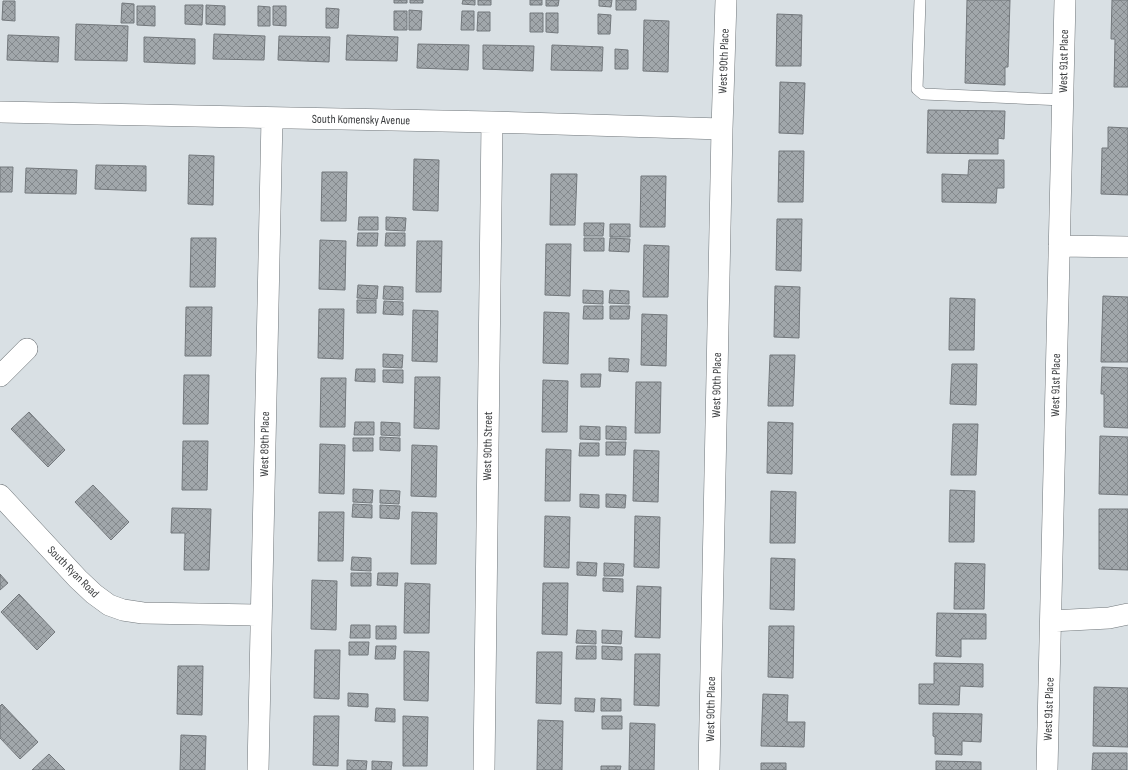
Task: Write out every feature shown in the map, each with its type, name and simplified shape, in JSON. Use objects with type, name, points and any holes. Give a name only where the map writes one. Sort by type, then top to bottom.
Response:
[{"type":"street","name":"West 90th Place","points":[[709,770],[726,0]]},
{"type":"street","name":"West 91st Place","points":[[1047,770],[1065,0]]},
{"type":"street","name":"South Komensky Avenue","points":[[0,112],[492,122],[722,129]]},
{"type":"street","name":"West 89th Place","points":[[258,770],[272,118]]},
{"type":"street","name":"West 90th Street","points":[[484,770],[492,122]]},
{"type":"street","points":[[1059,246],[1128,247]]},
{"type":"street","points":[[0,376],[27,349]]},
{"type":"street","name":"South Ryan Road","points":[[0,495],[78,578],[94,594],[109,605],[123,610],[143,613],[261,615]]},
{"type":"street","points":[[1051,620],[1109,618],[1128,614]]},
{"type":"lane","points":[[920,0],[917,89],[919,92],[923,94],[1063,100]]},
{"type":"building","points":[[394,0],[407,0],[407,3],[394,3]]},
{"type":"building","points":[[410,0],[423,0],[423,3],[410,3]]},
{"type":"building","points":[[463,0],[475,0],[475,5],[462,4]]},
{"type":"building","points":[[478,0],[491,0],[491,5],[478,5]]},
{"type":"building","points":[[530,0],[542,0],[542,5],[530,5]]},
{"type":"building","points":[[546,0],[559,0],[558,6],[546,6]]},
{"type":"building","points":[[599,0],[612,0],[611,7],[599,6]]},
{"type":"building","points":[[616,0],[636,0],[636,10],[616,10]]},
{"type":"building","points":[[967,0],[1010,0],[1008,67],[1005,67],[1005,85],[965,83]]},
{"type":"building","points":[[1112,0],[1128,0],[1128,87],[1114,87],[1115,39],[1111,39]]},
{"type":"building","points":[[3,1],[15,1],[15,21],[2,20]]},
{"type":"building","points":[[122,3],[134,4],[134,23],[121,23]]},
{"type":"building","points":[[185,5],[203,5],[202,25],[185,24]]},
{"type":"building","points":[[206,5],[225,6],[225,25],[206,24]]},
{"type":"building","points":[[137,6],[155,6],[155,26],[137,25]]},
{"type":"building","points":[[258,6],[270,7],[270,26],[258,26]]},
{"type":"building","points":[[273,6],[286,6],[286,26],[273,25]]},
{"type":"building","points":[[326,8],[339,9],[338,28],[326,28]]},
{"type":"building","points":[[409,10],[422,11],[421,30],[409,30]]},
{"type":"building","points":[[394,11],[407,11],[407,30],[394,30]]},
{"type":"building","points":[[462,11],[474,11],[474,30],[461,30]]},
{"type":"building","points":[[478,12],[490,12],[490,31],[477,31]]},
{"type":"building","points":[[530,13],[543,13],[543,32],[530,32]]},
{"type":"building","points":[[546,13],[558,13],[558,33],[546,32]]},
{"type":"building","points":[[598,14],[611,15],[610,34],[598,34]]},
{"type":"building","points":[[777,14],[802,15],[801,66],[776,66]]},
{"type":"building","points":[[644,20],[669,21],[668,72],[643,71]]},
{"type":"building","points":[[76,24],[128,26],[127,61],[75,60]]},
{"type":"building","points":[[214,34],[265,36],[264,60],[213,59]]},
{"type":"building","points":[[8,35],[59,37],[58,62],[7,60]]},
{"type":"building","points":[[347,35],[398,37],[397,61],[346,60]]},
{"type":"building","points":[[279,36],[330,37],[329,62],[278,60]]},
{"type":"building","points":[[144,37],[195,39],[195,64],[144,62]]},
{"type":"building","points":[[418,44],[469,45],[468,70],[417,68]]},
{"type":"building","points":[[483,45],[534,46],[533,71],[483,69]]},
{"type":"building","points":[[552,45],[603,47],[602,71],[551,70]]},
{"type":"building","points":[[615,49],[628,50],[628,69],[615,69]]},
{"type":"building","points":[[780,82],[805,83],[803,134],[779,133]]},
{"type":"building","points":[[928,110],[1005,111],[1004,139],[998,138],[998,154],[927,153]]},
{"type":"building","points":[[1108,127],[1128,128],[1128,195],[1101,194],[1102,148],[1108,148]]},
{"type":"building","points":[[779,151],[804,151],[803,202],[778,202]]},
{"type":"building","points":[[189,155],[214,156],[213,205],[188,204]]},
{"type":"building","points":[[414,159],[439,160],[438,211],[413,210]]},
{"type":"building","points":[[969,160],[1004,160],[1004,188],[997,188],[996,203],[942,202],[942,174],[968,175]]},
{"type":"building","points":[[96,165],[146,166],[146,191],[95,189]]},
{"type":"building","points":[[0,167],[13,167],[12,192],[0,192]]},
{"type":"building","points":[[26,168],[77,170],[76,194],[25,193]]},
{"type":"building","points":[[322,172],[347,172],[346,221],[321,221]]},
{"type":"building","points":[[551,174],[577,174],[575,225],[550,225]]},
{"type":"building","points":[[641,176],[666,176],[665,227],[640,227]]},
{"type":"building","points":[[359,217],[378,217],[378,230],[358,230]]},
{"type":"building","points":[[386,217],[406,218],[405,231],[386,230]]},
{"type":"building","points":[[777,219],[802,219],[801,271],[776,270]]},
{"type":"building","points":[[584,223],[604,223],[603,236],[584,236]]},
{"type":"building","points":[[610,224],[630,224],[630,237],[610,237]]},
{"type":"building","points":[[358,233],[378,233],[377,246],[357,246]]},
{"type":"building","points":[[386,233],[405,233],[405,246],[385,246]]},
{"type":"building","points":[[191,238],[216,238],[215,287],[190,287]]},
{"type":"building","points":[[584,238],[604,238],[604,251],[584,251]]},
{"type":"building","points":[[610,238],[630,239],[629,252],[609,251]]},
{"type":"building","points":[[320,240],[346,241],[345,290],[319,289]]},
{"type":"building","points":[[417,241],[442,241],[441,292],[416,292]]},
{"type":"building","points":[[546,244],[571,244],[570,296],[545,295]]},
{"type":"building","points":[[644,245],[669,246],[668,297],[643,297]]},
{"type":"building","points":[[358,285],[378,286],[377,299],[357,298]]},
{"type":"building","points":[[384,286],[403,287],[403,300],[383,299]]},
{"type":"building","points":[[775,286],[800,287],[799,338],[774,337]]},
{"type":"building","points":[[583,290],[603,291],[603,304],[583,303]]},
{"type":"building","points":[[610,290],[629,291],[629,304],[609,303]]},
{"type":"building","points":[[1103,296],[1128,297],[1128,362],[1101,362]]},
{"type":"building","points":[[950,298],[975,299],[974,350],[949,350]]},
{"type":"building","points":[[357,300],[376,300],[376,313],[357,313]]},
{"type":"building","points":[[384,301],[403,302],[403,315],[383,314]]},
{"type":"building","points":[[584,306],[603,306],[603,319],[583,319]]},
{"type":"building","points":[[610,306],[630,306],[629,319],[610,319]]},
{"type":"building","points":[[186,307],[212,307],[211,356],[185,356]]},
{"type":"building","points":[[319,309],[344,309],[343,359],[318,358]]},
{"type":"building","points":[[413,310],[438,311],[437,362],[412,361]]},
{"type":"building","points":[[544,312],[569,313],[568,364],[543,363]]},
{"type":"building","points":[[642,314],[667,315],[666,366],[641,365]]},
{"type":"building","points":[[383,354],[403,355],[402,368],[383,367]]},
{"type":"building","points":[[770,355],[795,355],[793,406],[768,406]]},
{"type":"building","points":[[609,358],[629,359],[628,372],[609,371]]},
{"type":"building","points":[[952,364],[977,364],[976,405],[950,404]]},
{"type":"building","points":[[1102,367],[1128,368],[1128,428],[1104,427],[1104,394],[1101,394]]},
{"type":"building","points":[[356,369],[375,369],[375,382],[355,381]]},
{"type":"building","points":[[383,370],[403,370],[403,383],[383,382]]},
{"type":"building","points":[[581,374],[601,374],[600,387],[581,387]]},
{"type":"building","points":[[184,375],[209,375],[208,424],[183,424]]},
{"type":"building","points":[[415,377],[440,377],[439,429],[414,428]]},
{"type":"building","points":[[321,378],[346,378],[345,427],[320,427]]},
{"type":"building","points":[[543,380],[568,381],[567,432],[542,432]]},
{"type":"building","points":[[636,382],[661,382],[660,433],[635,433]]},
{"type":"building","points":[[29,412],[65,450],[48,467],[11,429]]},
{"type":"building","points":[[355,422],[374,422],[374,435],[354,435]]},
{"type":"building","points":[[381,422],[400,423],[400,436],[381,435]]},
{"type":"building","points":[[768,422],[793,423],[792,474],[767,473]]},
{"type":"building","points":[[953,424],[978,424],[976,475],[951,475]]},
{"type":"building","points":[[580,426],[600,427],[600,440],[580,439]]},
{"type":"building","points":[[606,426],[626,427],[626,440],[606,439]]},
{"type":"building","points":[[1100,436],[1128,437],[1128,495],[1099,494]]},
{"type":"building","points":[[380,437],[400,438],[400,451],[380,450]]},
{"type":"building","points":[[353,438],[373,438],[373,451],[353,451]]},
{"type":"building","points":[[183,441],[208,441],[207,490],[182,490]]},
{"type":"building","points":[[606,442],[626,442],[625,455],[606,455]]},
{"type":"building","points":[[580,443],[599,443],[599,456],[579,456]]},
{"type":"building","points":[[320,444],[345,445],[344,494],[319,493]]},
{"type":"building","points":[[412,445],[437,446],[436,497],[411,496]]},
{"type":"building","points":[[546,449],[571,450],[570,501],[545,501]]},
{"type":"building","points":[[634,450],[659,451],[658,502],[633,501]]},
{"type":"building","points":[[93,485],[129,522],[111,540],[75,502]]},
{"type":"building","points":[[353,489],[373,490],[372,503],[353,502]]},
{"type":"building","points":[[380,490],[400,491],[399,504],[380,503]]},
{"type":"building","points":[[950,490],[975,491],[974,542],[949,542]]},
{"type":"building","points":[[771,491],[796,492],[795,543],[770,543]]},
{"type":"building","points":[[580,494],[599,495],[599,508],[580,507]]},
{"type":"building","points":[[606,494],[626,495],[625,508],[606,507]]},
{"type":"building","points":[[353,504],[372,505],[372,518],[352,517]]},
{"type":"building","points":[[380,505],[400,506],[399,519],[380,518]]},
{"type":"building","points":[[172,508],[211,509],[209,570],[184,570],[185,533],[171,533]]},
{"type":"building","points":[[1099,509],[1128,509],[1128,570],[1099,569]]},
{"type":"building","points":[[319,512],[344,512],[343,561],[318,561]]},
{"type":"building","points":[[412,512],[437,513],[436,564],[411,564]]},
{"type":"building","points":[[545,516],[570,517],[569,568],[544,567]]},
{"type":"building","points":[[635,516],[660,517],[659,568],[634,567]]},
{"type":"building","points":[[352,557],[371,558],[371,571],[351,570]]},
{"type":"building","points":[[771,558],[795,559],[794,610],[770,609]]},
{"type":"building","points":[[577,562],[597,563],[596,576],[577,575]]},
{"type":"building","points":[[604,563],[624,564],[623,576],[604,576]]},
{"type":"building","points":[[955,563],[985,564],[984,609],[954,609]]},
{"type":"building","points":[[351,573],[371,573],[371,586],[351,586]]},
{"type":"building","points":[[378,573],[398,573],[397,586],[377,585]]},
{"type":"building","points":[[0,574],[8,583],[0,590]]},
{"type":"building","points":[[603,578],[623,579],[623,592],[603,591]]},
{"type":"building","points":[[312,580],[337,581],[336,630],[311,629]]},
{"type":"building","points":[[405,583],[430,584],[429,633],[404,633]]},
{"type":"building","points":[[543,583],[568,583],[567,635],[542,634]]},
{"type":"building","points":[[637,586],[661,587],[660,638],[635,637]]},
{"type":"building","points":[[19,594],[55,632],[37,650],[1,612]]},
{"type":"building","points":[[937,613],[986,614],[986,639],[961,639],[961,657],[936,656]]},
{"type":"building","points":[[351,625],[370,625],[370,638],[350,638]]},
{"type":"building","points":[[376,626],[396,626],[396,639],[376,639]]},
{"type":"building","points":[[769,626],[794,626],[793,678],[768,677]]},
{"type":"building","points":[[577,630],[596,631],[596,644],[576,643]]},
{"type":"building","points":[[602,630],[622,631],[621,644],[602,643]]},
{"type":"building","points":[[349,642],[369,642],[368,655],[349,655]]},
{"type":"building","points":[[376,646],[396,646],[395,659],[375,659]]},
{"type":"building","points":[[577,646],[596,646],[596,659],[576,659]]},
{"type":"building","points":[[602,646],[622,647],[622,660],[602,659]]},
{"type":"building","points":[[315,650],[340,650],[339,699],[314,698]]},
{"type":"building","points":[[404,651],[429,652],[428,701],[404,700]]},
{"type":"building","points":[[537,652],[562,652],[561,704],[536,703]]},
{"type":"building","points":[[635,654],[660,654],[659,706],[634,705]]},
{"type":"building","points":[[934,663],[983,664],[983,687],[960,686],[959,705],[919,704],[919,684],[934,684]]},
{"type":"building","points":[[178,666],[203,666],[202,715],[177,714]]},
{"type":"building","points":[[1094,687],[1128,688],[1128,747],[1093,746]]},
{"type":"building","points":[[348,693],[368,694],[368,707],[348,706]]},
{"type":"building","points":[[763,694],[788,695],[787,722],[805,722],[804,747],[761,746]]},
{"type":"building","points":[[575,698],[595,699],[594,712],[575,711]]},
{"type":"building","points":[[601,698],[621,699],[621,711],[601,711]]},
{"type":"building","points":[[2,704],[38,742],[20,759],[0,738],[0,706]]},
{"type":"building","points":[[376,708],[395,709],[395,722],[375,721]]},
{"type":"building","points":[[933,713],[982,714],[981,742],[962,741],[962,755],[935,754]]},
{"type":"building","points":[[314,716],[339,716],[338,766],[313,765]]},
{"type":"building","points":[[403,716],[428,717],[427,766],[403,766]]},
{"type":"building","points":[[602,716],[622,716],[622,729],[602,729]]},
{"type":"building","points":[[538,720],[563,721],[562,770],[537,770]]},
{"type":"building","points":[[630,723],[655,724],[654,770],[629,770]]},
{"type":"building","points":[[181,735],[206,736],[205,770],[180,770]]},
{"type":"building","points":[[1093,753],[1127,753],[1127,770],[1092,770]]},
{"type":"building","points":[[49,754],[65,770],[32,770]]},
{"type":"building","points":[[347,760],[367,761],[366,770],[347,770]]},
{"type":"building","points":[[372,761],[392,762],[391,770],[372,770]]},
{"type":"building","points":[[936,761],[981,762],[981,770],[936,770]]},
{"type":"building","points":[[761,763],[786,763],[786,770],[761,770]]},
{"type":"building","points":[[601,766],[621,766],[620,770],[601,770]]}]
